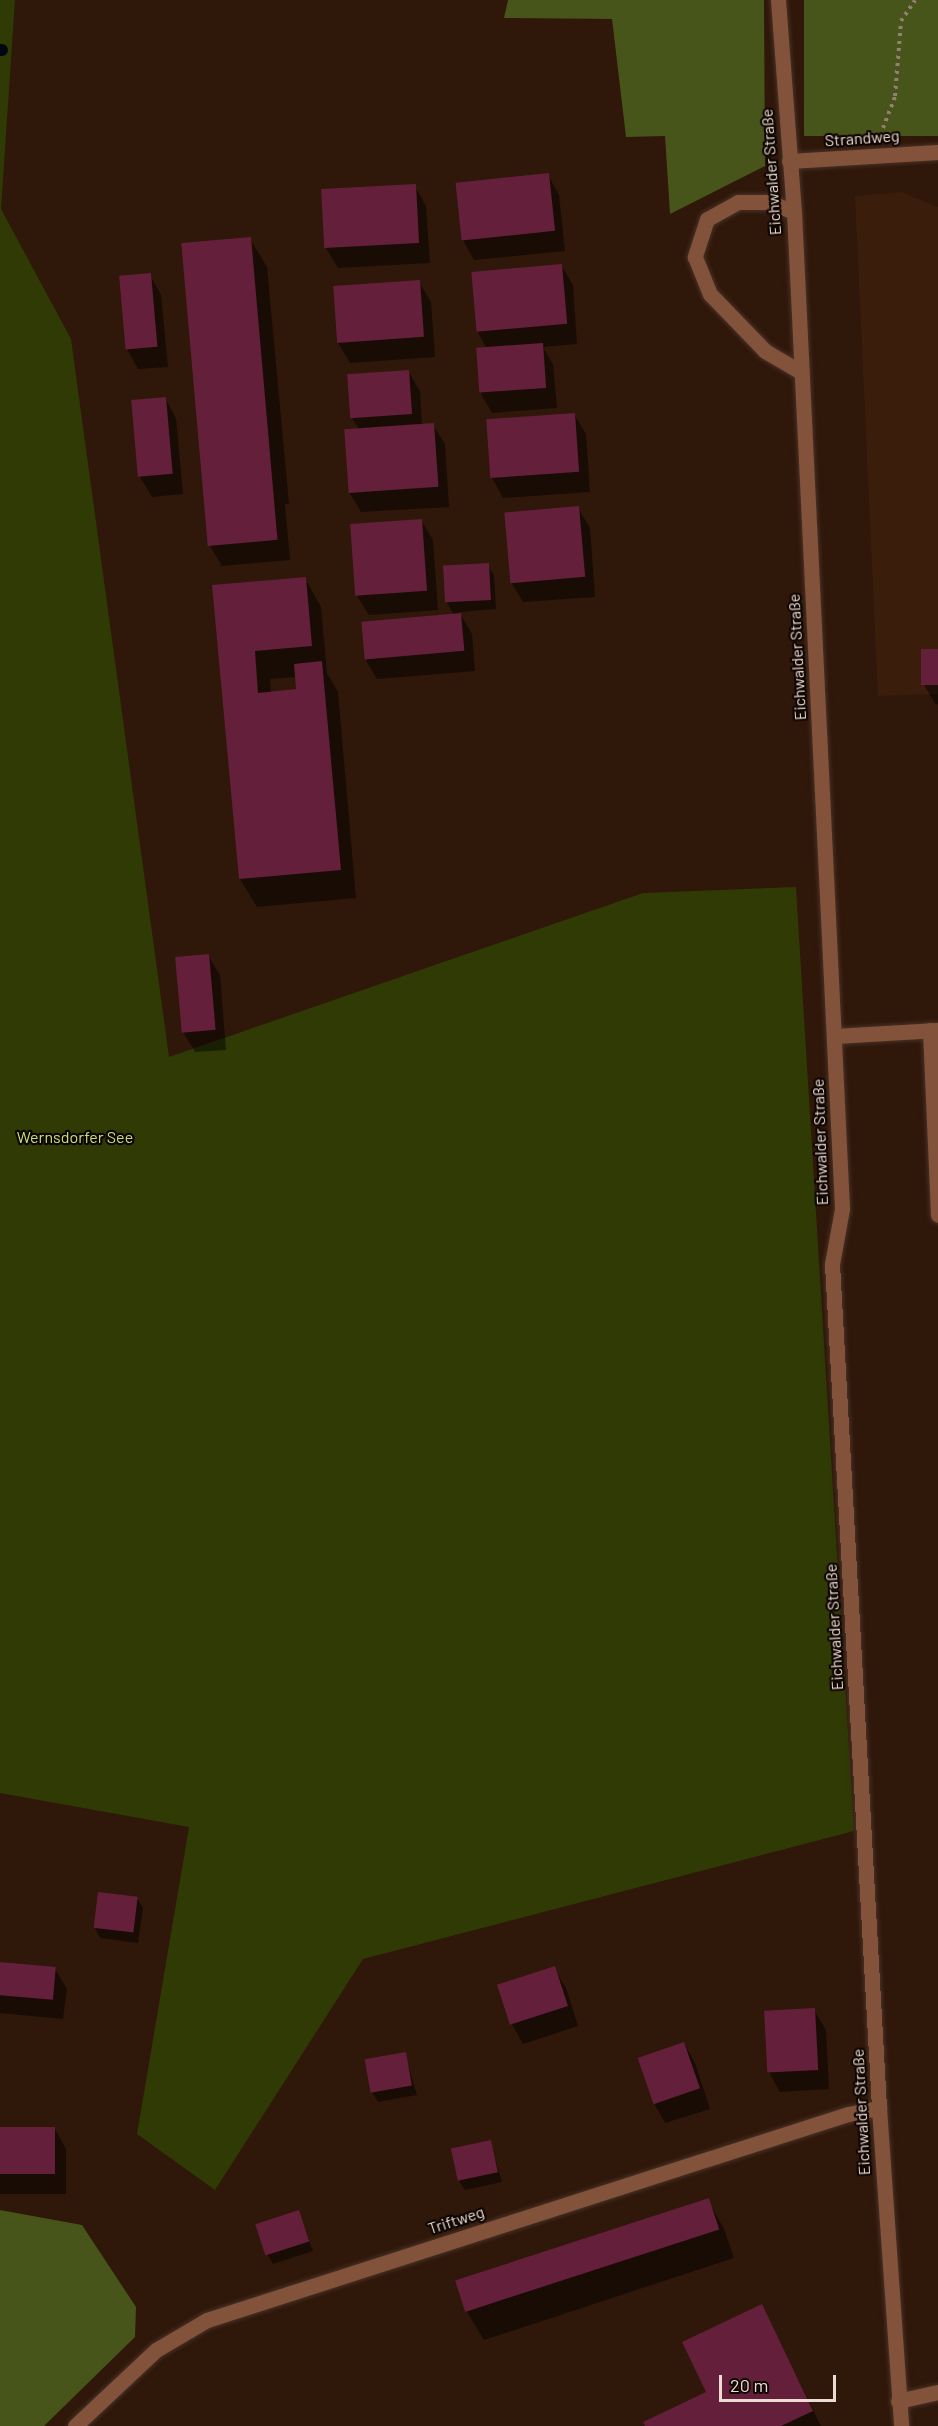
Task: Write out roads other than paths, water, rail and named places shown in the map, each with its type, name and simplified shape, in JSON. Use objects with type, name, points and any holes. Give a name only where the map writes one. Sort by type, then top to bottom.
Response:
[{"type":"street","name":"Eichwalder Straße","points":[[778,0],[794,212],[842,1209],[832,1264],[879,2108],[901,2426]]},
{"type":"street","name":"Strandweg","points":[[789,161],[938,152]]},
{"type":"street","points":[[794,212],[769,202],[738,202],[707,219],[694,257],[710,294],[765,351],[801,372]]},
{"type":"street","points":[[834,1036],[934,1030],[938,1215]]},
{"type":"street","name":"Triftweg","points":[[75,2426],[165,2343],[207,2320],[848,2114],[879,2108]]},
{"type":"street","points":[[898,2401],[938,2392]]},
{"type":"park label","name":"Wernsdorfer See","points":[[75,1137]]}]
